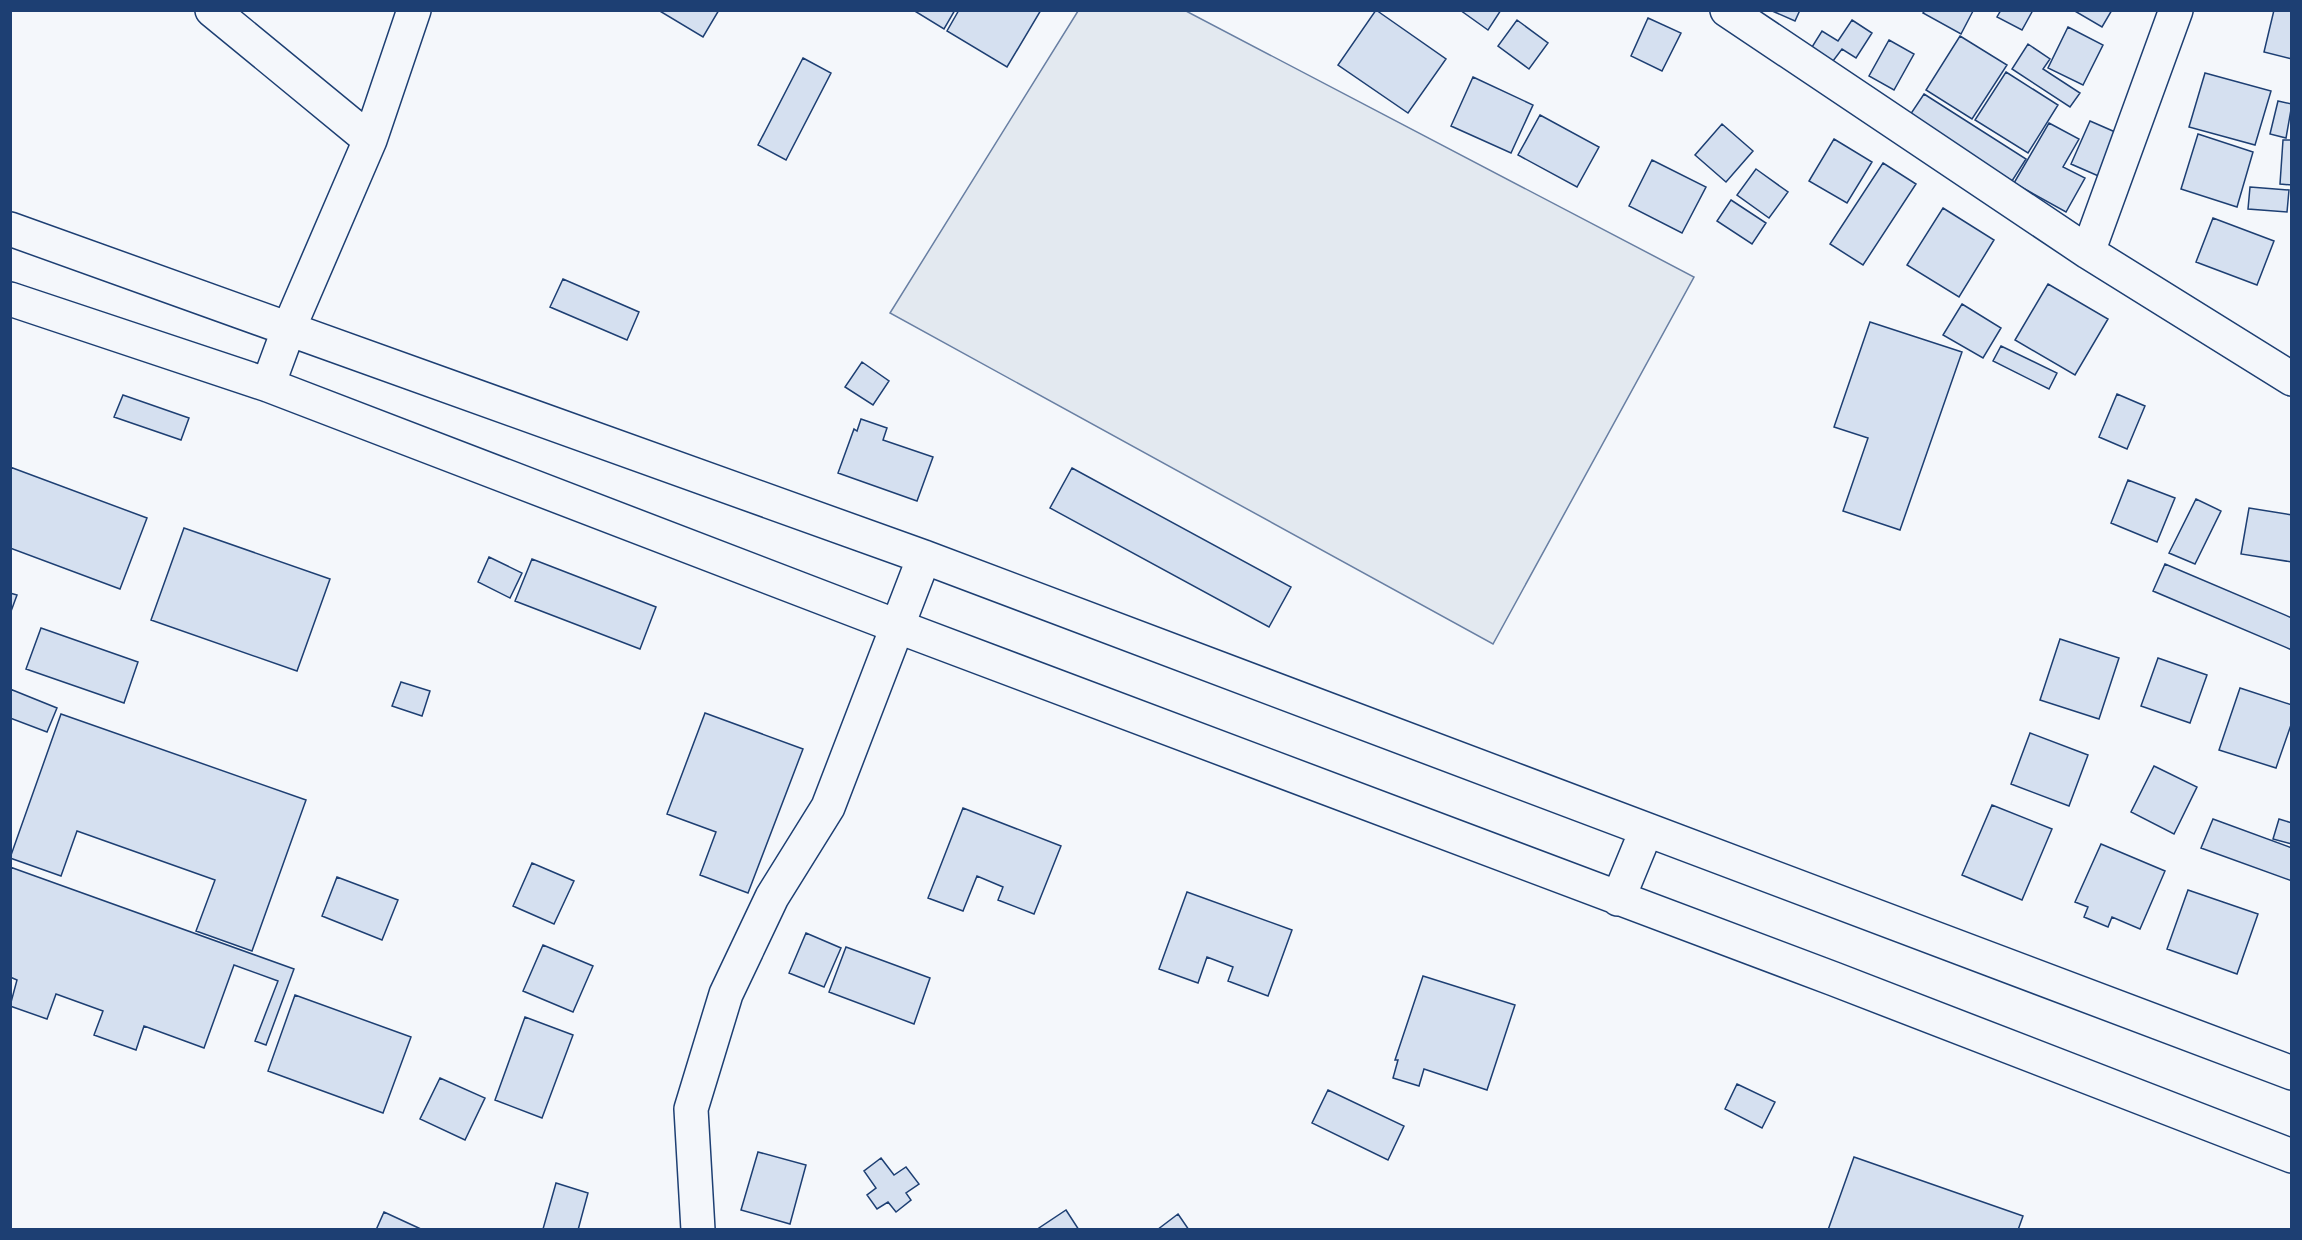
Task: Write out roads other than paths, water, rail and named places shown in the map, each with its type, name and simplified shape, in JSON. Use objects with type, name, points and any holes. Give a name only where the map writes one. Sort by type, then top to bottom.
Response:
[{"type":"street","points":[[212,10],[370,140]]},
{"type":"street","points":[[268,385],[289,328],[370,140],[414,10]]},
{"type":"street","points":[[1727,10],[2088,252],[2292,379]]},
{"type":"street","points":[[2088,252],[2176,10]]},
{"type":"street","points":[[10,229],[924,557],[2292,1073]]},
{"type":"street","points":[[10,298],[268,385],[898,627],[2292,1156]]},
{"type":"street","points":[[698,1230],[691,1109],[726,994],[772,897],[828,807],[924,557]]},
{"type":"street","points":[[1618,899],[1646,831]]}]
